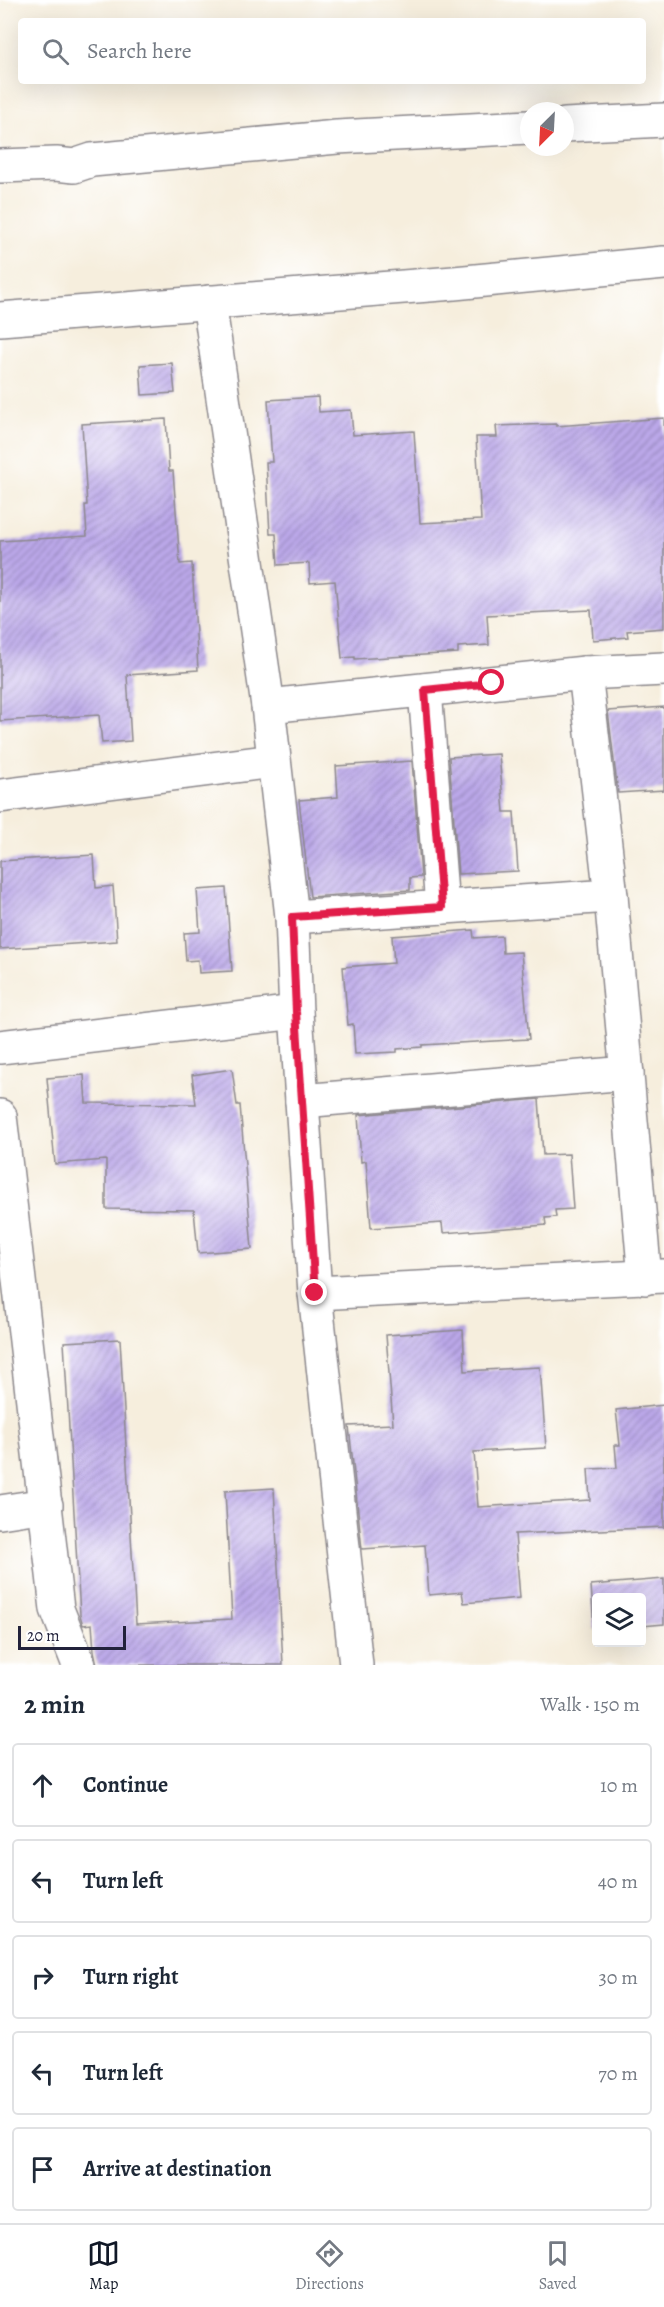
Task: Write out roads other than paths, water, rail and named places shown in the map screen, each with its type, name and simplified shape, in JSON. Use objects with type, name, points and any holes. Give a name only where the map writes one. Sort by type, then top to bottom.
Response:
[{"type":"street","points":[[574,125],[664,120]]},
{"type":"street","points":[[0,166],[56,164],[74,166],[92,160],[337,137],[520,127]]},
{"type":"street","points":[[0,319],[664,263]]},
{"type":"street","points":[[209,302],[268,706],[292,917],[296,1012],[315,1293],[356,1665]]},
{"type":"street","points":[[268,706],[585,673],[664,669]]},
{"type":"street","points":[[315,1293],[655,1277],[627,1073],[611,896],[585,673]]},
{"type":"street","points":[[425,690],[442,907]]},
{"type":"street","points":[[0,796],[274,761]]},
{"type":"street","points":[[292,917],[611,896]]},
{"type":"street","points":[[0,1047],[296,1012]]},
{"type":"street","points":[[302,1101],[627,1073]]},
{"type":"street","points":[[0,1116],[57,1609],[79,1665]]},
{"type":"street","points":[[0,1512],[46,1505]]}]
